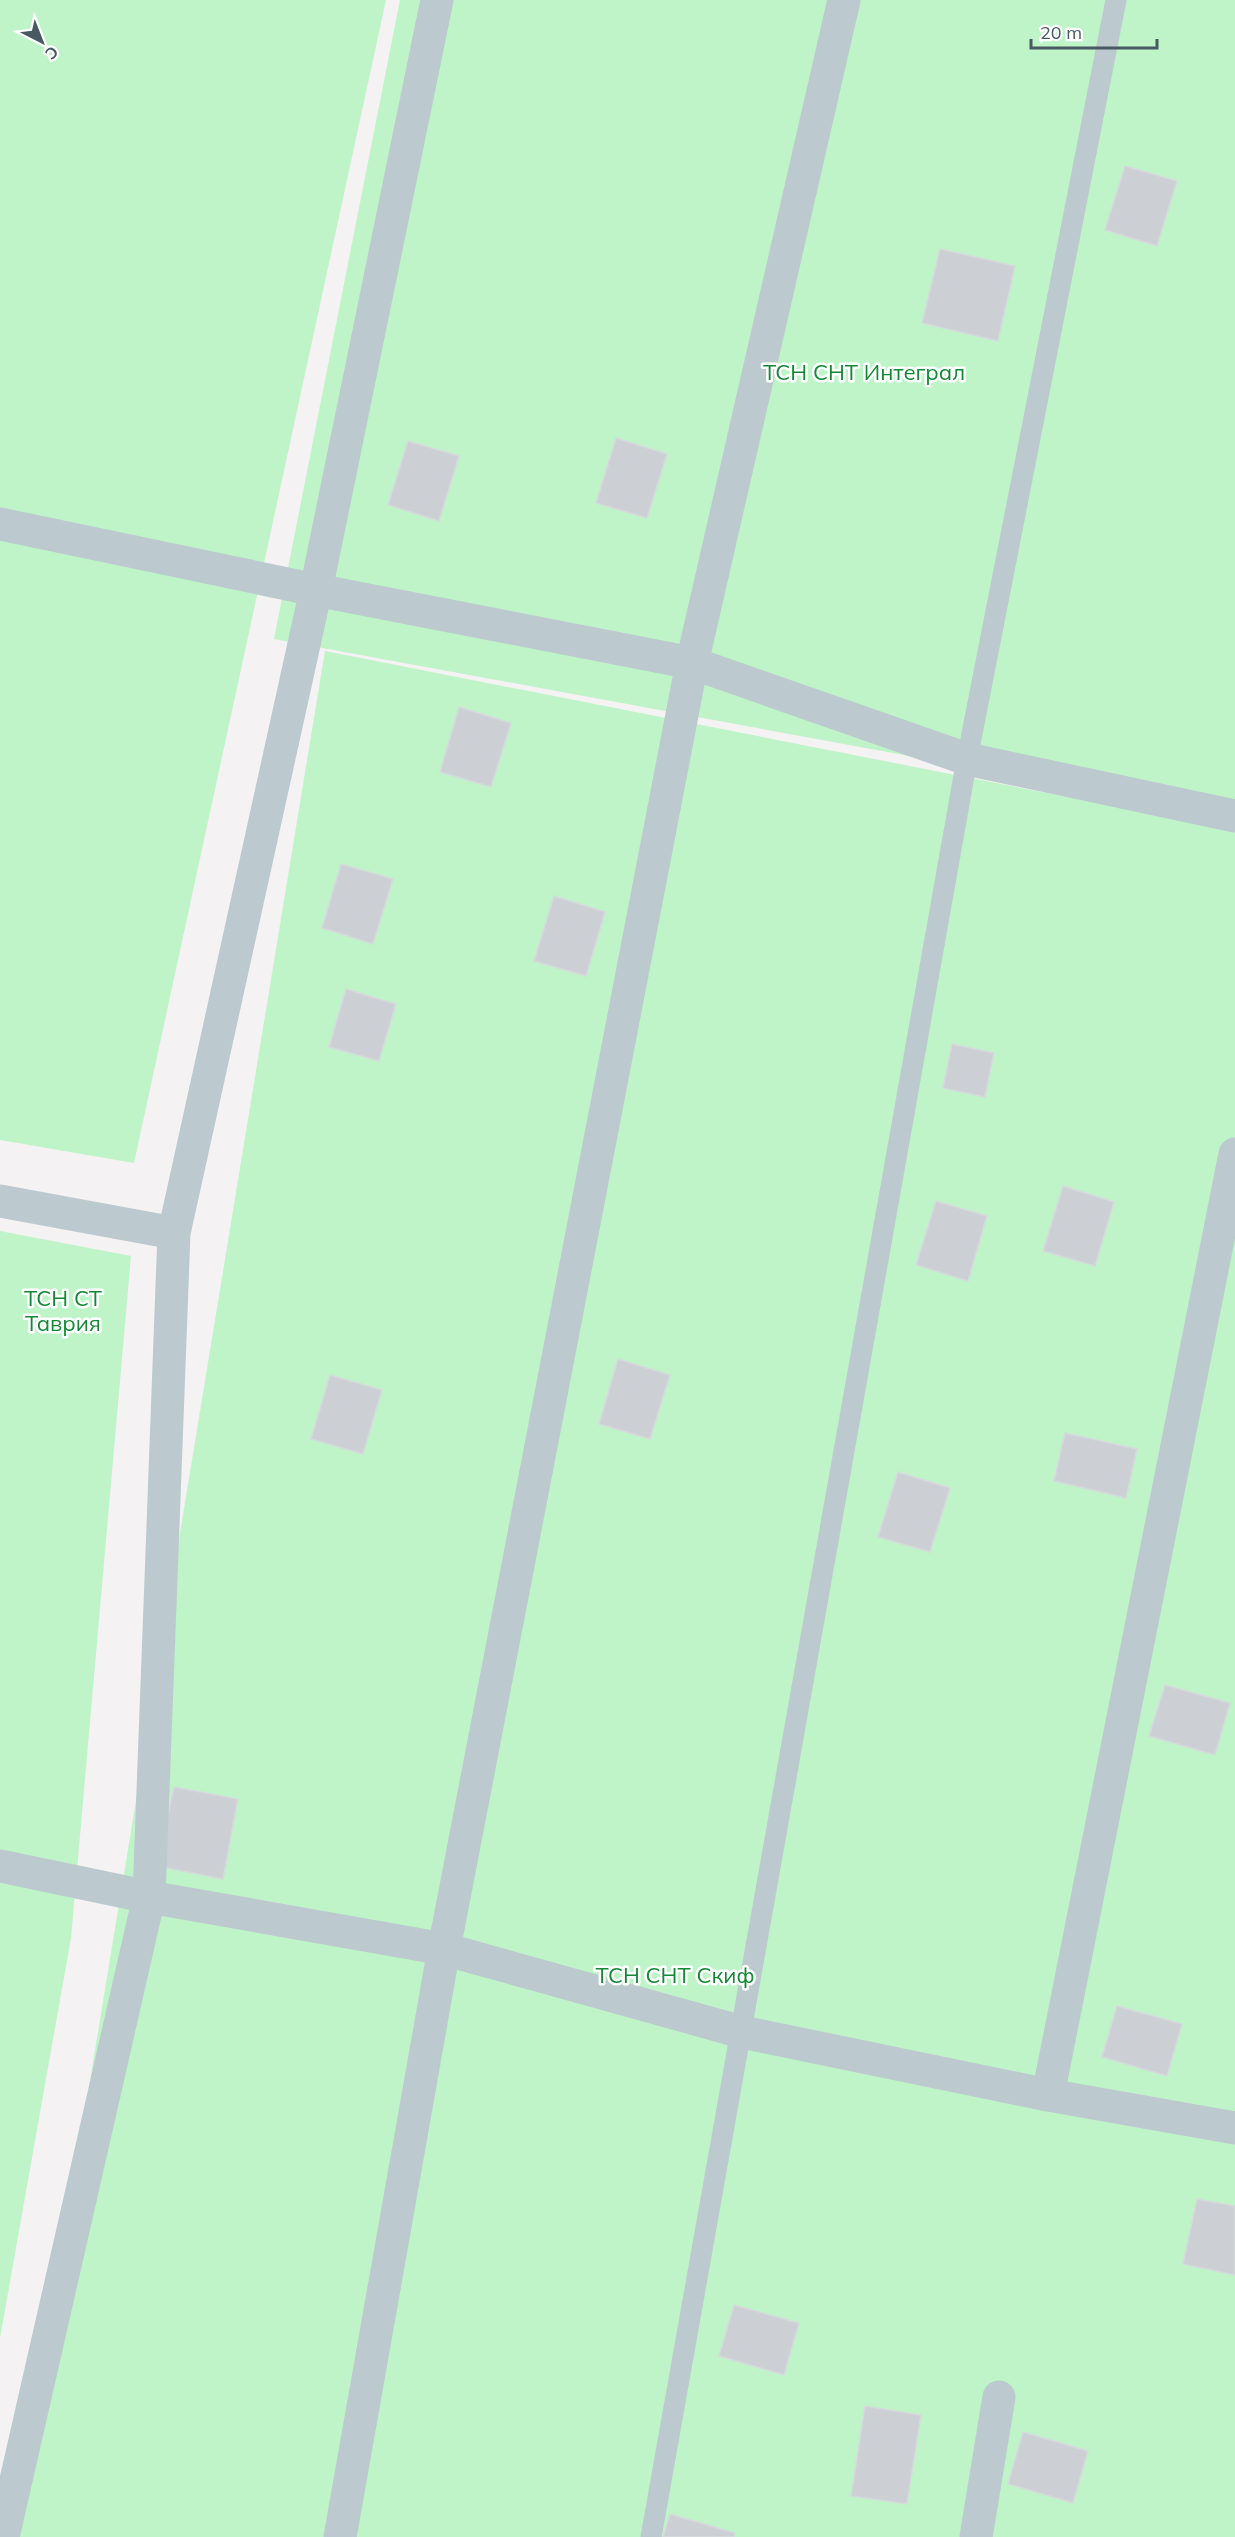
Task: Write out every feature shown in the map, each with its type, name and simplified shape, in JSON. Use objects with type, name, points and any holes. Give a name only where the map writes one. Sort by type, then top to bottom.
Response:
[{"type":"street","points":[[3,2537],[149,1897],[174,1233],[316,590],[437,0]]},
{"type":"street","points":[[340,2537],[444,1949],[692,663],[844,0]]},
{"type":"street","points":[[0,524],[316,590],[692,663],[967,759],[1235,816]]},
{"type":"street","points":[[1048,2095],[1235,1154]]},
{"type":"street","points":[[0,1201],[174,1233]]},
{"type":"street","points":[[0,1866],[149,1897],[444,1949],[742,2032],[1048,2095],[1235,2128]]},
{"type":"street","points":[[976,2537],[999,2397]]},
{"type":"lane","points":[[651,2537],[967,759],[1116,0]]},
{"type":"green space","points":[[0,0],[386,0],[134,1163],[0,1140]]},
{"type":"green space","name":"ТСН СНТ Интеграл","points":[[400,0],[1235,0],[1235,816],[274,639]]},
{"type":"green space","name":"ТСН СНТ Скиф","points":[[325,651],[1235,830],[1235,2537],[15,2537]]},
{"type":"green space","name":"ТСН СТ Таврия","points":[[0,1231],[131,1256],[71,1938],[0,2338]]},
{"type":"building","points":[[1125,166],[1177,181],[1157,246],[1105,230]]},
{"type":"building","points":[[940,249],[1015,266],[998,341],[922,323]]},
{"type":"building","points":[[616,438],[667,454],[647,518],[596,503]]},
{"type":"building","points":[[408,441],[459,456],[439,521],[388,505]]},
{"type":"building","points":[[459,707],[511,723],[491,787],[440,772]]},
{"type":"building","points":[[341,864],[393,879],[373,944],[322,928]]},
{"type":"building","points":[[554,896],[605,912],[586,976],[534,961]]},
{"type":"building","points":[[346,989],[396,1004],[379,1061],[329,1047]]},
{"type":"building","points":[[952,1044],[994,1053],[985,1097],[943,1088]]},
{"type":"building","points":[[1063,1186],[1114,1202],[1095,1266],[1043,1251]]},
{"type":"building","points":[[936,1201],[987,1216],[968,1281],[916,1265]]},
{"type":"building","points":[[618,1359],[670,1375],[650,1439],[599,1424]]},
{"type":"building","points":[[330,1375],[382,1390],[363,1454],[311,1439]]},
{"type":"building","points":[[1065,1433],[1137,1449],[1126,1498],[1054,1481]]},
{"type":"building","points":[[898,1472],[950,1488],[930,1552],[878,1537]]},
{"type":"building","points":[[1165,1685],[1230,1703],[1215,1755],[1149,1736]]},
{"type":"building","points":[[174,1787],[238,1799],[223,1879],[157,1866]]},
{"type":"building","points":[[1117,2006],[1182,2024],[1167,2076],[1102,2057]]},
{"type":"building","points":[[1197,2199],[1235,2206],[1235,2275],[1183,2264]]},
{"type":"building","points":[[734,2305],[799,2323],[784,2375],[719,2356]]},
{"type":"building","points":[[865,2406],[921,2415],[907,2504],[851,2496]]},
{"type":"building","points":[[1023,2432],[1088,2451],[1073,2503],[1008,2484]]},
{"type":"building","points":[[670,2514],[735,2533],[734,2537],[663,2537]]}]
